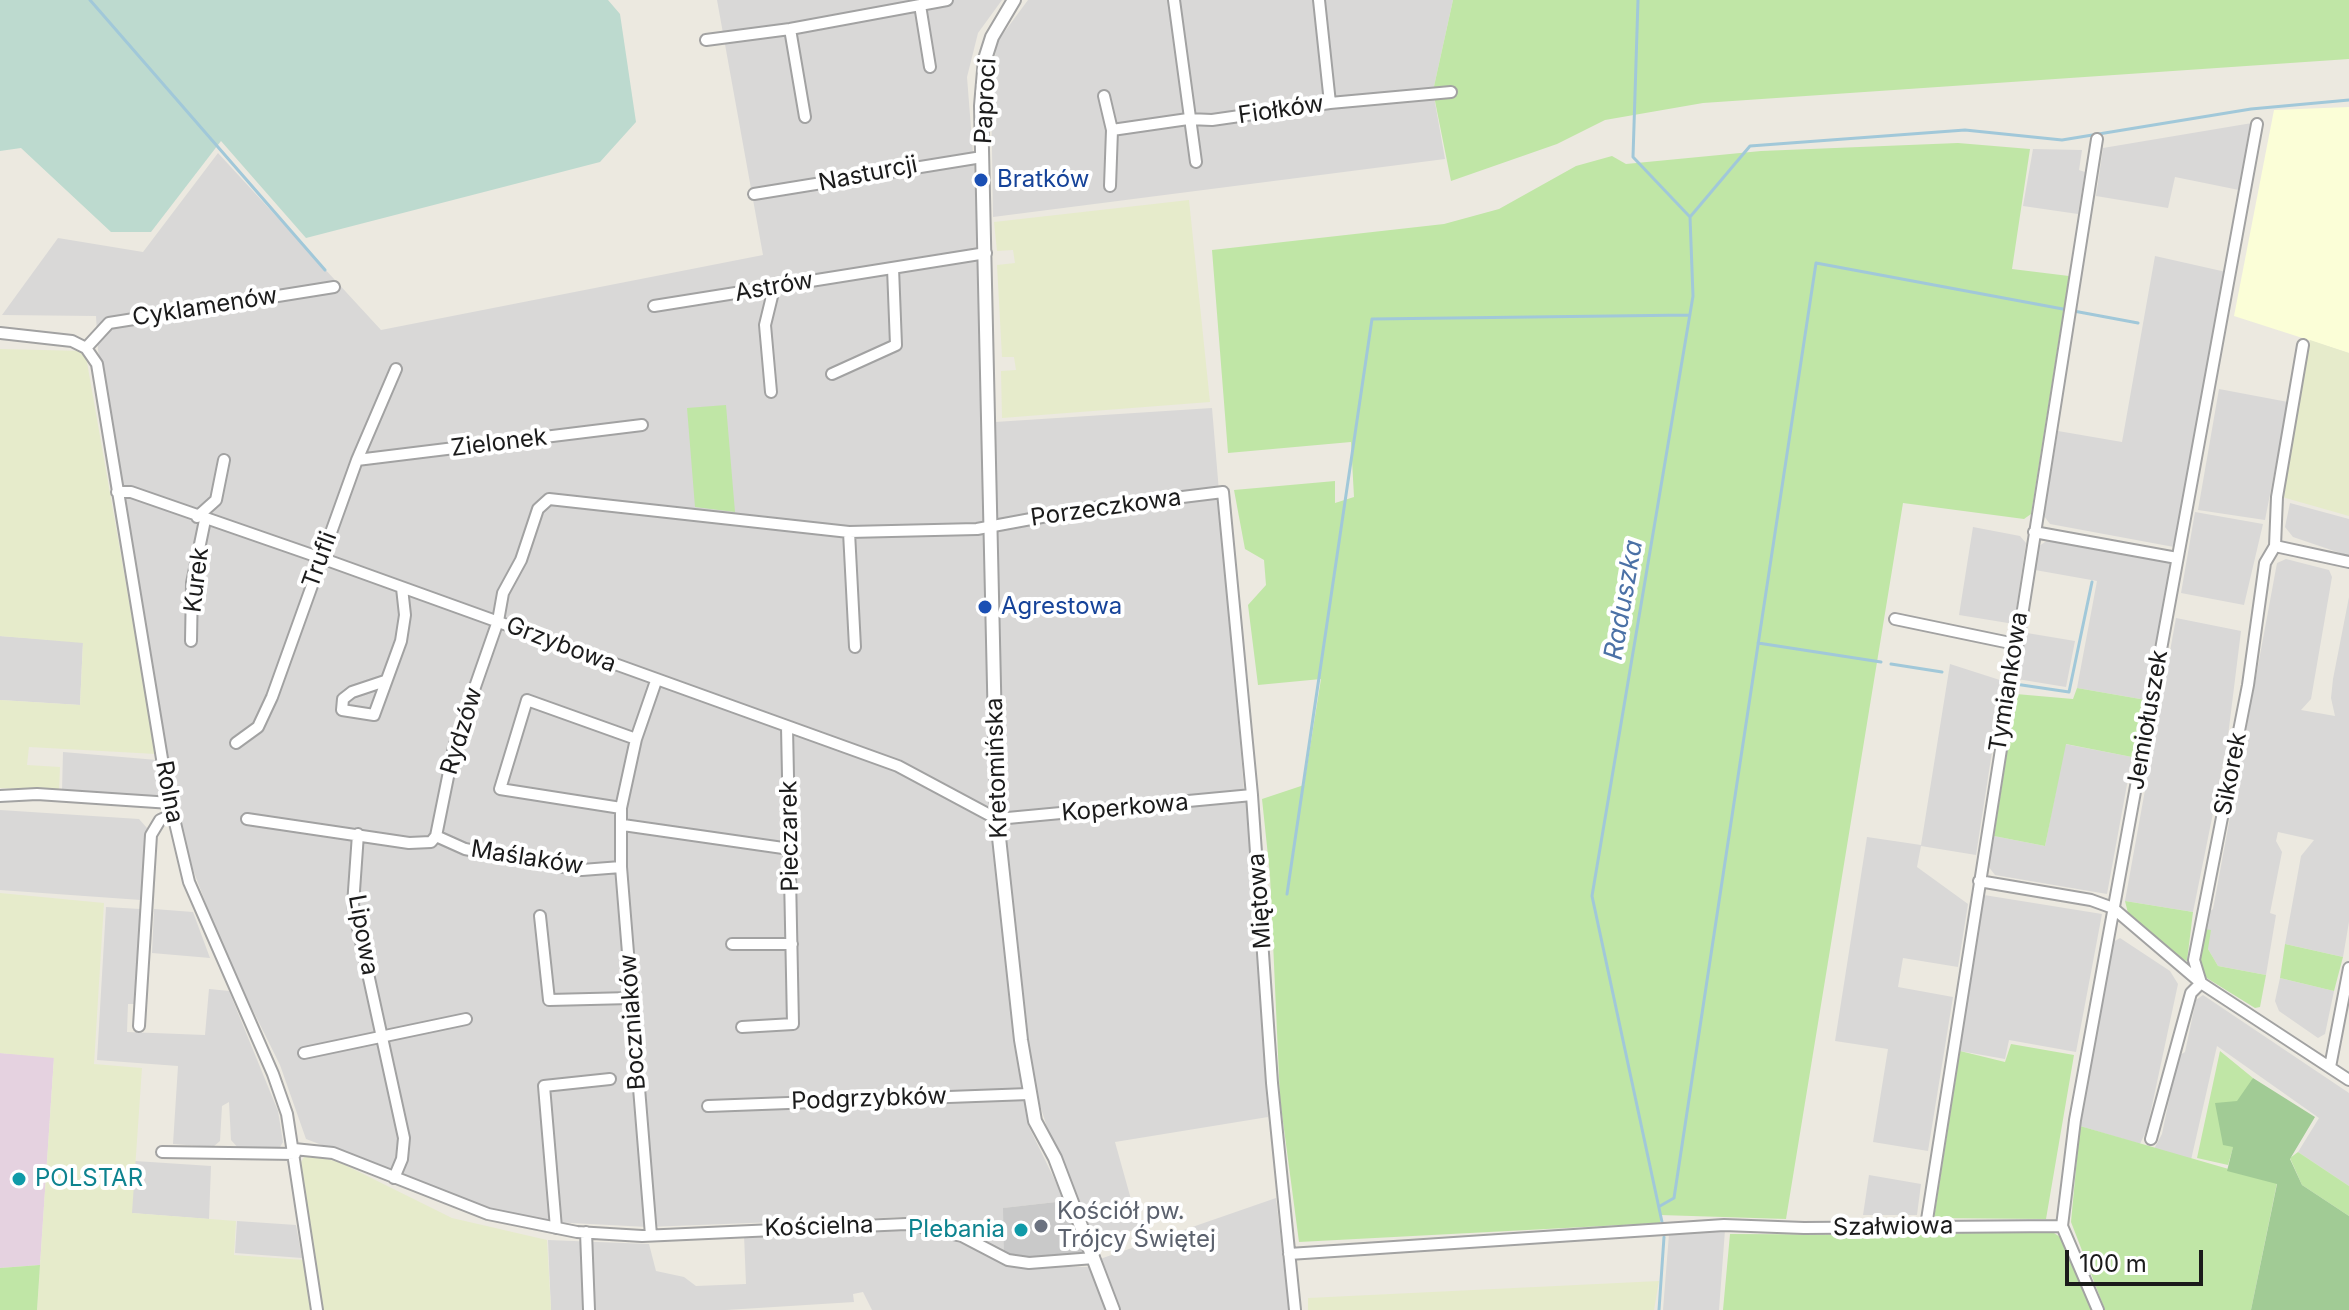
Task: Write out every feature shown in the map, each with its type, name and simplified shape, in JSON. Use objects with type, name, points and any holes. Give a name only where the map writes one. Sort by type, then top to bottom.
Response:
[{"type":"street","points":[[706,40],[790,29],[947,0]]},
{"type":"street","name":"Paproci","points":[[984,208],[985,59],[992,37],[1014,0]]},
{"type":"street","points":[[1174,0],[1196,162]]},
{"type":"street","points":[[1319,0],[1330,103]]},
{"type":"street","points":[[920,5],[930,67]]},
{"type":"street","points":[[790,29],[805,117]]},
{"type":"street","name":"Fiołków","points":[[1112,130],[1330,103],[1451,92]]},
{"type":"street","points":[[1104,96],[1112,130],[1110,186]]},
{"type":"street","name":"Jemiołuszek","points":[[2062,1226],[2075,1120],[2257,124]]},
{"type":"street","name":"Tymiankowa","points":[[1926,1226],[2015,644],[2097,139]]},
{"type":"street","name":"Nasturcji","points":[[754,194],[929,163],[982,157]]},
{"type":"street","name":"Kretomińska","points":[[984,208],[997,819],[1029,1094],[1035,1121],[1055,1158],[1113,1310]]},
{"type":"street","name":"Astrów","points":[[654,306],[986,253]]},
{"type":"street","points":[[832,374],[896,345],[893,268]]},
{"type":"street","name":"Cyklamenów","points":[[86,348],[109,323],[334,287]]},
{"type":"street","points":[[771,392],[765,325],[774,288]]},
{"type":"street","points":[[0,333],[66,339],[86,348]]},
{"type":"street","points":[[2303,345],[2277,497],[2275,546],[2349,562]]},
{"type":"street","name":"Rolna","points":[[86,348],[99,371],[172,809],[189,882],[273,1074],[295,1151],[317,1310]]},
{"type":"street","name":"Trufli","points":[[236,743],[258,727],[263,717],[357,460],[396,369]]},
{"type":"street","name":"Zielonek","points":[[357,460],[642,425]]},
{"type":"street","name":"Kurek","points":[[223,526],[215,509],[224,460]]},
{"type":"street","name":"Grzybowa","points":[[117,492],[131,492],[321,558],[898,766],[997,819]]},
{"type":"street","name":"Porzeczkowa","points":[[989,525],[1223,492]]},
{"type":"street","name":"Miętowa","points":[[1223,492],[1252,795],[1267,1024],[1295,1310]]},
{"type":"street","points":[[498,621],[503,593],[521,560],[538,509],[549,499],[849,532],[989,525]]},
{"type":"street","name":"Kurek","points":[[191,641],[192,583],[201,518],[216,500]]},
{"type":"street","points":[[849,532],[855,647]]},
{"type":"street","points":[[2034,532],[2177,558]]},
{"type":"street","name":"Sikorek","points":[[2201,983],[2194,960],[2248,685],[2265,563],[2275,546]]},
{"type":"street","points":[[385,681],[401,641],[405,615],[402,588]]},
{"type":"street","points":[[1895,619],[2015,644]]},
{"type":"street","name":"Rydzów","points":[[433,839],[454,747],[498,621]]},
{"type":"street","name":"Boczniaków","points":[[651,1235],[621,867],[621,808],[636,739],[656,681]]},
{"type":"street","points":[[621,808],[500,789],[527,700],[636,739]]},
{"type":"street","name":"Pieczarek","points":[[742,1027],[793,1024],[787,727]]},
{"type":"street","points":[[0,796],[37,794],[172,809]]},
{"type":"street","name":"Koperkowa","points":[[997,819],[1252,795]]},
{"type":"street","points":[[139,1026],[151,835],[160,820],[172,809]]},
{"type":"street","name":"Maślaków","points":[[247,819],[409,843],[433,839],[465,849],[582,870],[621,867]]},
{"type":"street","points":[[623,825],[790,849]]},
{"type":"street","name":"Lipowa","points":[[358,834],[353,905],[404,1138],[402,1159],[394,1178]]},
{"type":"street","points":[[1979,881],[2091,900],[2113,908],[2201,983],[2349,1080]]},
{"type":"street","points":[[540,916],[549,1000],[631,998]]},
{"type":"street","points":[[732,944],[792,944]]},
{"type":"street","points":[[2330,1067],[2349,968]]},
{"type":"street","points":[[2151,1139],[2191,993],[2201,983]]},
{"type":"street","points":[[304,1053],[466,1019]]},
{"type":"street","points":[[556,1228],[544,1086],[610,1079]]},
{"type":"street","name":"Podgrzybków","points":[[708,1106],[1029,1094]]},
{"type":"street","name":"Kościelna","points":[[162,1152],[333,1153],[488,1214],[586,1232],[651,1235],[906,1224],[962,1236],[1008,1260],[1029,1263],[1094,1258]]},
{"type":"street","name":"Szałwiowa","points":[[1289,1254],[1724,1225],[1804,1228],[2062,1226]]},
{"type":"street","points":[[2062,1226],[2098,1310]]},
{"type":"street","points":[[586,1232],[589,1310]]},
{"type":"shaded area","points":[[0,0],[608,0],[620,14],[636,122],[600,162],[306,238],[221,141],[151,232],[111,232],[21,148],[0,151]]},
{"type":"shaded area","points":[[717,0],[1002,0],[978,33],[967,77],[978,217],[993,798],[1028,1125],[1065,1201],[1004,1208],[1004,1253],[979,1238],[929,1224],[929,1216],[647,1227],[552,1222],[485,1207],[306,1139],[280,1065],[224,952],[189,859],[178,817],[98,350],[96,316],[2,315],[58,238],[143,252],[218,153],[381,330],[763,255]]},
{"type":"shaded area","points":[[1028,0],[1453,0],[1433,91],[1445,159],[993,217],[991,84],[997,42]]},
{"type":"shaded area","points":[[2349,107],[2349,353],[2234,316],[2274,110]]},
{"type":"shaded area","points":[[2252,123],[2239,190],[2175,177],[2168,208],[2096,196],[2103,148]]},
{"type":"shaded area","points":[[2033,149],[2082,150],[2079,170],[2085,172],[2078,214],[2023,206]]},
{"type":"shaded area","points":[[1189,200],[1210,402],[1002,418],[1001,371],[1016,370],[1014,357],[1002,357],[997,265],[1015,263],[1013,250],[997,251],[994,222]]},
{"type":"shaded area","points":[[2155,256],[2226,272],[2174,547],[2050,524],[2044,516],[2058,431],[2122,442]]},
{"type":"shaded area","points":[[2310,340],[2349,353],[2349,516],[2282,497]]},
{"type":"shaded area","points":[[0,349],[85,351],[156,754],[29,747],[27,765],[60,767],[59,791],[0,788],[0,700],[80,705],[83,643],[0,636]]},
{"type":"shaded area","points":[[2219,389],[2288,402],[2265,520],[2198,510]]},
{"type":"shaded area","points":[[1212,408],[1244,790],[1003,813],[995,422]]},
{"type":"shaded area","points":[[2290,503],[2349,519],[2349,556],[2293,537],[2285,527]]},
{"type":"shaded area","points":[[2195,512],[2263,524],[2244,605],[2181,593]]},
{"type":"shaded area","points":[[1973,527],[2020,536],[2026,543],[2014,624],[1959,615]]},
{"type":"shaded area","points":[[2048,540],[2170,563],[2146,700],[2077,688],[2097,581],[2035,570],[2039,546]]},
{"type":"shaded area","points":[[2286,559],[2329,570],[2332,577],[2311,699],[2301,710],[2335,716],[2331,698],[2333,679],[2349,597],[2349,922],[2343,957],[2285,944],[2301,856],[2314,840],[2278,832],[2276,841],[2282,852],[2270,913],[2276,915],[2266,975],[2218,966],[2208,949],[2204,929],[2207,913],[2213,909],[2277,563]]},
{"type":"shaded area","points":[[2176,618],[2241,631],[2227,744],[2193,912],[2125,901]]},
{"type":"shaded area","points":[[2027,633],[2075,641],[2066,687],[2017,679]]},
{"type":"shaded area","points":[[0,636],[83,642],[80,705],[0,700]]},
{"type":"shaded area","points":[[1950,664],[2003,681],[1976,855],[1921,846],[1917,867],[1968,904],[1958,967],[1903,958],[1898,987],[1953,997],[1928,1151],[1873,1142],[1888,1049],[1835,1041],[1867,837],[1921,845]]},
{"type":"shaded area","points":[[2065,744],[2132,757],[2107,894],[1995,875],[1988,866],[1994,836],[2045,846]]},
{"type":"shaded area","points":[[63,752],[157,760],[164,798],[62,791]]},
{"type":"shaded area","points":[[1246,801],[1255,893],[1268,1117],[1115,1142],[1139,1228],[1100,1241],[1092,1237],[1069,1175],[1052,1143],[1033,1083],[1003,823]]},
{"type":"shaded area","points":[[0,810],[139,819],[147,828],[141,900],[0,890]]},
{"type":"shaded area","points":[[0,893],[104,903],[94,1064],[142,1068],[132,1213],[236,1221],[234,1255],[304,1260],[310,1310],[37,1310],[54,1058],[0,1053]]},
{"type":"shaded area","points":[[1984,895],[2102,914],[2076,1052],[2009,1040],[2005,1059],[1960,1051]]},
{"type":"shaded area","points":[[106,907],[140,909],[136,1004],[128,1004],[127,1032],[205,1035],[209,989],[229,991],[278,1111],[283,1142],[277,1152],[239,1149],[231,1140],[229,1102],[222,1106],[220,1141],[213,1147],[173,1144],[178,1066],[97,1060]]},
{"type":"shaded area","points":[[154,909],[193,912],[210,958],[152,953]]},
{"type":"shaded area","points":[[2120,938],[2170,971],[2178,984],[2147,1129],[2140,1144],[2080,1126],[2113,942]]},
{"type":"shaded area","points":[[2280,978],[2334,991],[2325,1034],[2318,1038],[2279,1011],[2275,1001]]},
{"type":"shaded area","points":[[2203,995],[2349,1093],[2349,1186],[2298,1152],[2319,1118],[2217,1046],[2191,1160],[2154,1149],[2162,1134],[2178,1056],[2185,1052],[2196,1000]]},
{"type":"shaded area","name":"POLSTAR","points":[[0,1053],[54,1057],[40,1265],[0,1268]]},
{"type":"shaded area","points":[[2253,1078],[2315,1117],[2290,1159],[2302,1185],[2349,1216],[2349,1310],[2251,1310],[2277,1184],[2227,1171],[2233,1147],[2223,1145],[2215,1103],[2237,1101]]},
{"type":"shaded area","points":[[306,1154],[339,1162],[452,1218],[547,1240],[551,1310],[322,1310],[301,1162]]},
{"type":"shaded area","points":[[135,1161],[211,1166],[209,1219],[131,1213]]},
{"type":"shaded area","points":[[1869,1175],[1921,1184],[1917,1215],[1863,1215]]},
{"type":"shaded area","points":[[1276,1198],[1289,1310],[1120,1310],[1100,1259]]},
{"type":"shaded area","points":[[1065,1201],[1084,1254],[1032,1258],[1004,1253],[1003,1208]]},
{"type":"shaded area","points":[[237,1221],[296,1225],[302,1258],[235,1253]]},
{"type":"shaded area","points":[[906,1230],[967,1242],[1020,1266],[1089,1267],[1107,1310],[872,1310],[863,1292],[853,1294],[854,1302],[726,1310],[551,1310],[548,1240],[649,1244],[656,1271],[684,1277],[696,1286],[746,1284],[744,1235]]},
{"type":"shaded area","points":[[1725,1230],[1719,1310],[1663,1310],[1669,1234]]},
{"type":"shaded area","points":[[1659,1281],[1654,1310],[1308,1310],[1308,1298]]},
{"type":"green space","points":[[1453,0],[2349,0],[2349,59],[1703,103],[1605,120],[1557,144],[1451,181],[1433,91]]},
{"type":"green space","points":[[1958,143],[2030,149],[2012,269],[2069,276],[2031,514],[2024,519],[1903,503],[1786,1219],[1660,1215],[1660,1223],[1299,1242],[1280,1099],[1270,875],[1262,799],[1304,785],[1321,679],[1258,685],[1248,605],[1266,585],[1264,560],[1245,549],[1234,490],[1335,481],[1335,503],[1354,497],[1351,442],[1228,453],[1212,250],[1444,224],[1499,209],[1576,166],[1612,156],[1626,164],[1761,151]]},
{"type":"green space","points":[[726,405],[735,512],[695,507],[687,408]]},
{"type":"green space","points":[[2077,688],[2146,700],[2132,757],[2066,744],[2045,846],[1994,836],[2016,694],[2073,699]]},
{"type":"green space","points":[[2125,901],[2193,912],[2187,961],[2172,954],[2128,913]]},
{"type":"green space","points":[[2204,929],[2211,930],[2208,949],[2218,966],[2266,975],[2260,1007],[2255,1008],[2205,977],[2200,964]]},
{"type":"green space","points":[[2285,944],[2343,957],[2334,991],[2280,978]]},
{"type":"green space","points":[[2011,1044],[2074,1055],[2046,1219],[1934,1218],[1960,1051],[2005,1062]]},
{"type":"green space","points":[[2220,1051],[2253,1078],[2228,1165],[2197,1158]]},
{"type":"green space","points":[[2080,1126],[2277,1183],[2251,1310],[2105,1310],[2071,1222]]},
{"type":"green space","points":[[2298,1152],[2349,1186],[2349,1216],[2302,1185],[2290,1158]]},
{"type":"green space","points":[[2048,1229],[2066,1241],[2093,1310],[1723,1310],[1730,1234],[1919,1235]]},
{"type":"green space","points":[[40,1265],[37,1310],[0,1310],[0,1268]]},
{"type":"waterway","points":[[90,0],[325,270]]},
{"type":"waterway","name":"Raduszka","points":[[1638,0],[1633,157],[1690,217],[1693,296],[1592,896],[1662,1222]]},
{"type":"waterway","points":[[1690,217],[1750,146],[1965,130],[2062,140],[2251,109],[2349,100]]},
{"type":"waterway","points":[[1660,1206],[1674,1198],[1816,263],[2138,323]]},
{"type":"waterway","points":[[1287,894],[1372,319],[1690,315]]},
{"type":"waterway","points":[[2015,684],[2069,692],[2092,582]]},
{"type":"waterway","points":[[1758,643],[1881,662]]},
{"type":"waterway","points":[[1891,664],[1942,672]]},
{"type":"waterway","name":"Raduszka","points":[[1659,1310],[1664,1237]]},
{"type":"place","name":"Bratków","points":[[981,180]]},
{"type":"place","name":"Agrestowa","points":[[985,607]]},
{"type":"place","name":"POLSTAR","points":[[19,1179]]},
{"type":"place","name":"Kościół pw. Trójcy Świętej","points":[[1041,1226]]},
{"type":"place","name":"Plebania","points":[[1021,1230]]}]
